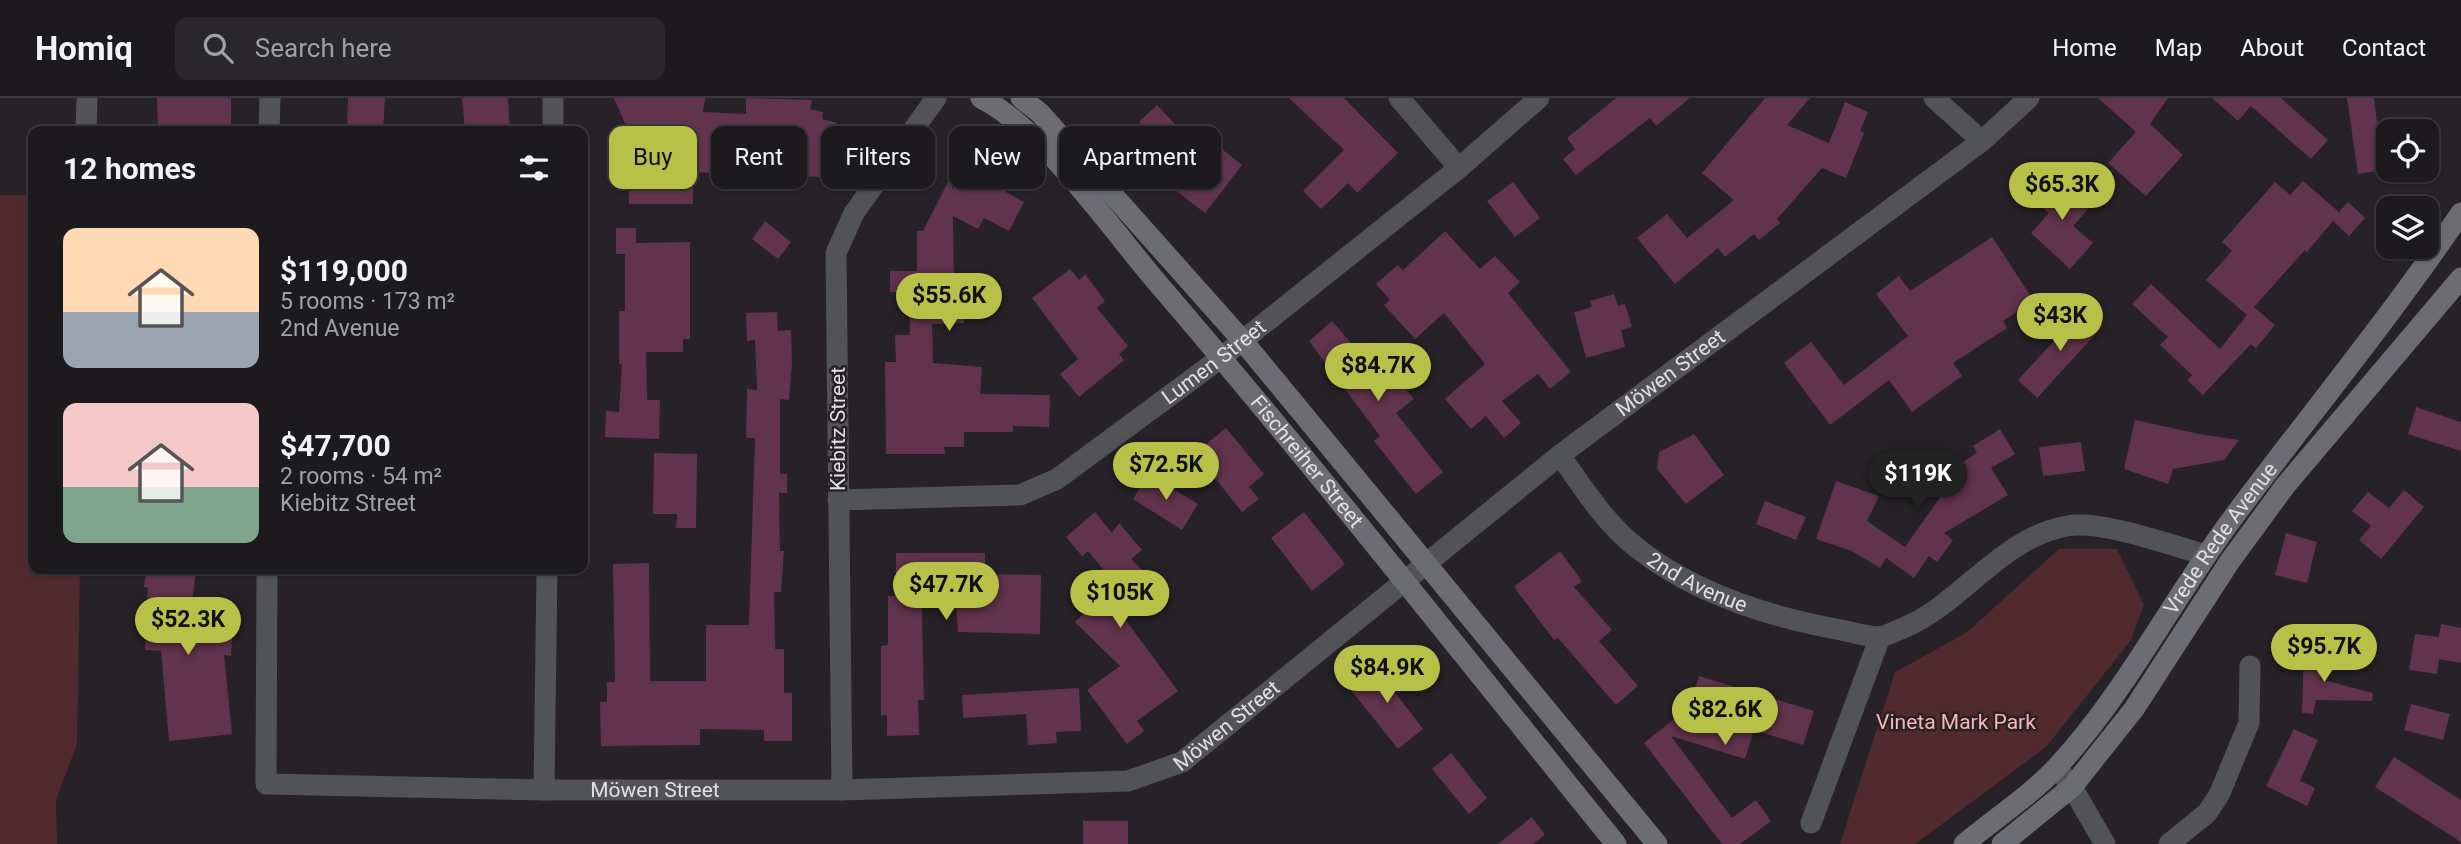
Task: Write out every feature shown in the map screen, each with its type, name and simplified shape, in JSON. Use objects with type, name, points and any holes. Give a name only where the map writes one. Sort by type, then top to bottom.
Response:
[{"type":"street","points":[[86,126],[87,98]]},
{"type":"street","points":[[270,98],[270,126]]},
{"type":"street","points":[[553,98],[553,126]]},
{"type":"street","name":"Kiebitz Street","points":[[842,790],[836,253],[854,213],[936,98]]},
{"type":"street","name":"Fischreiher Street","points":[[981,98],[1018,124],[1051,157],[1222,357],[1616,844]]},
{"type":"street","name":"Fischreiher Street","points":[[1021,98],[1040,113],[1242,340],[1657,844]]},
{"type":"street","points":[[1399,98],[1459,168]]},
{"type":"street","name":"Lumen Street","points":[[838,500],[1020,495],[1057,479],[1222,357],[1459,168],[1539,98]]},
{"type":"street","points":[[1934,98],[1982,141]]},
{"type":"street","name":"Möwen Street","points":[[267,574],[266,784],[544,790],[842,790],[1128,781],[1182,762],[1560,455],[1982,141],[2029,98]]},
{"type":"street","name":"Vrede Rede Avenue","points":[[1964,844],[2057,768],[2121,688],[2206,555],[2323,395],[2418,278],[2461,213]]},
{"type":"street","points":[[2418,278],[2446,299]]},
{"type":"street","name":"Vrede Rede Avenue","points":[[2002,844],[2072,787],[2134,709],[2230,561],[2285,486],[2446,299],[2461,278]]},
{"type":"street","name":"2nd Avenue","points":[[1560,455],[1601,513],[1636,548],[1681,578],[1733,602],[1804,624],[1880,637]]},
{"type":"street","points":[[1811,823],[1880,637],[1913,623],[1950,599],[1987,566],[2057,528],[2083,525],[2206,555]]},
{"type":"street","points":[[544,790],[547,574]]},
{"type":"street","points":[[2169,844],[2207,813],[2218,795],[2249,723],[2250,666]]},
{"type":"street","points":[[2057,768],[2072,787],[2105,844]]},
{"type":"green space","points":[[0,195],[28,195],[28,574],[80,574],[77,744],[56,800],[57,844],[0,844]]},
{"type":"green space","name":"Vineta Mark Park","points":[[2059,549],[2117,549],[2144,605],[2131,640],[2046,747],[1915,844],[1840,844],[1895,672],[1966,633]]},
{"type":"building","points":[[157,98],[231,98],[231,126],[158,126]]},
{"type":"building","points":[[348,98],[385,98],[383,126],[347,126]]},
{"type":"building","points":[[462,98],[508,98],[510,126],[465,126]]},
{"type":"building","points":[[614,98],[705,98],[703,112],[746,114],[746,98],[812,100],[810,109],[823,112],[822,119],[837,123],[836,126],[821,126],[821,177],[807,176],[807,126],[711,126],[711,173],[697,172],[697,126],[626,126]]},
{"type":"building","points":[[1289,98],[1344,98],[1398,153],[1357,193],[1348,183],[1321,209],[1303,191],[1344,150]]},
{"type":"building","points":[[1616,98],[1690,98],[1656,126],[1650,118],[1576,175],[1563,159],[1575,149],[1567,138]]},
{"type":"building","points":[[1765,98],[1810,98],[1787,125],[1829,143],[1845,102],[1868,112],[1860,131],[1864,133],[1846,178],[1822,168],[1777,219],[1780,223],[1759,240],[1754,234],[1725,257],[1718,248],[1675,284],[1637,238],[1667,214],[1687,238],[1734,200],[1702,173]]},
{"type":"building","points":[[2098,98],[2168,98],[2150,124],[2183,155],[2146,196],[2108,163],[2136,132]]},
{"type":"building","points":[[2212,98],[2281,98],[2328,140],[2311,159],[2251,106],[2238,121]]},
{"type":"building","points":[[2347,98],[2374,98],[2376,171],[2358,174]]},
{"type":"building","points":[[1157,105],[1177,126],[1143,126],[1139,122]]},
{"type":"building","points":[[1221,148],[1242,165],[1205,213],[1175,190],[1221,189]]},
{"type":"building","points":[[2055,174],[2091,206],[2073,226],[2093,243],[2070,269],[2031,233],[2049,213],[2033,199]]},
{"type":"building","points":[[949,180],[949,189],[1008,189],[1006,192],[1024,202],[1009,231],[984,218],[978,229],[953,216],[954,291],[964,291],[964,323],[932,324],[933,363],[982,367],[980,394],[1050,395],[1049,427],[1013,426],[1013,432],[964,432],[964,447],[944,447],[945,454],[886,454],[885,362],[896,362],[895,335],[910,335],[909,292],[890,292],[890,271],[917,271],[917,231],[923,231]]},
{"type":"building","points":[[2303,181],[2339,212],[2348,202],[2365,218],[2349,236],[2333,221],[2307,252],[2305,250],[2254,307],[2275,325],[2256,348],[2251,344],[2203,395],[2187,380],[2192,375],[2160,345],[2168,337],[2132,304],[2151,284],[2220,349],[2247,315],[2206,280],[2232,251],[2222,242],[2275,182],[2290,195]]},
{"type":"building","points":[[1513,182],[1540,218],[1515,237],[1487,201]]},
{"type":"building","points":[[629,189],[693,189],[693,204],[629,204]]},
{"type":"building","points":[[765,221],[791,242],[778,259],[752,239]]},
{"type":"building","points":[[616,228],[636,228],[636,243],[690,242],[690,339],[683,339],[683,352],[646,352],[647,400],[660,400],[659,439],[605,437],[606,411],[619,412],[622,364],[619,364],[619,311],[625,311],[625,254],[616,254]]},
{"type":"building","points":[[1445,231],[1480,269],[1495,256],[1520,282],[1508,293],[1571,372],[1550,389],[1538,374],[1502,401],[1521,423],[1504,438],[1486,416],[1471,429],[1445,399],[1485,364],[1444,313],[1415,339],[1384,305],[1390,300],[1376,284],[1398,265],[1403,270]]},
{"type":"building","points":[[1992,237],[2034,301],[2003,321],[2007,328],[1953,363],[1962,376],[1912,412],[1889,380],[1830,425],[1784,363],[1811,342],[1844,385],[1908,336],[1876,294],[1899,276],[1910,291]]},
{"type":"building","points":[[1070,269],[1079,280],[1085,274],[1105,301],[1097,308],[1128,346],[1119,354],[1124,360],[1079,397],[1060,374],[1078,359],[1032,298]]},
{"type":"building","points":[[1614,294],[1618,306],[1625,304],[1632,327],[1621,330],[1625,347],[1586,358],[1574,312],[1592,307],[1590,301]]},
{"type":"building","points":[[2084,308],[2103,326],[2037,398],[2018,380]]},
{"type":"building","points":[[777,312],[778,331],[791,330],[792,363],[789,400],[780,399],[780,474],[787,474],[787,493],[779,493],[780,551],[784,551],[781,592],[774,592],[775,649],[784,649],[784,693],[792,693],[792,741],[764,741],[764,730],[700,729],[700,745],[601,746],[600,702],[607,702],[607,682],[615,682],[613,564],[649,563],[650,681],[706,681],[706,625],[749,625],[755,438],[746,438],[747,389],[757,390],[755,340],[747,341],[746,313]]},
{"type":"building","points":[[1332,321],[1359,352],[1369,342],[1414,399],[1396,413],[1443,472],[1416,494],[1374,441],[1380,436],[1309,341]]},
{"type":"building","points":[[2416,407],[2461,422],[2461,451],[2408,434]]},
{"type":"building","points":[[2135,420],[2239,440],[2224,460],[2173,469],[2168,484],[2124,469]]},
{"type":"building","points":[[1226,428],[1264,474],[1249,487],[1259,499],[1242,512],[1195,453]]},
{"type":"building","points":[[2000,429],[2015,454],[1991,468],[2008,495],[1944,533],[1953,540],[1937,562],[1929,556],[1914,578],[1886,558],[1880,568],[1852,551],[1816,539],[1836,481],[1879,496],[1867,521],[1905,547],[1941,496],[1932,481],[1977,453],[1973,446]]},
{"type":"building","points":[[1694,434],[1724,475],[1686,504],[1657,469],[1659,452]]},
{"type":"building","points":[[2081,442],[2085,471],[2043,476],[2039,447]]},
{"type":"building","points":[[654,453],[697,454],[696,528],[676,528],[677,514],[653,514]]},
{"type":"building","points":[[1149,474],[1198,504],[1182,530],[1133,499]]},
{"type":"building","points":[[2404,490],[2424,507],[2381,559],[2359,540],[2371,526],[2352,511],[2368,492],[2389,508]]},
{"type":"building","points":[[1765,501],[1806,517],[1796,540],[1756,524]]},
{"type":"building","points":[[1095,512],[1112,533],[1119,523],[1142,550],[1131,559],[1154,582],[1122,615],[1178,691],[1137,721],[1144,731],[1127,744],[1087,690],[1120,666],[1075,622],[1115,583],[1088,551],[1082,556],[1066,537]]},
{"type":"building","points":[[1304,512],[1345,564],[1312,591],[1271,538]]},
{"type":"building","points":[[2286,533],[2317,542],[2307,583],[2275,575]]},
{"type":"building","points":[[1560,551],[1582,581],[1574,587],[1612,630],[1599,641],[1638,686],[1616,705],[1558,638],[1554,640],[1514,587]]},
{"type":"building","points":[[896,553],[985,553],[985,574],[1041,575],[1040,634],[958,632],[954,575],[921,576],[924,700],[918,700],[919,735],[887,736],[887,715],[881,715],[881,646],[888,645],[888,596],[896,596]]},
{"type":"building","points":[[145,574],[195,574],[190,620],[233,622],[231,656],[224,655],[232,734],[169,741],[161,651],[145,650],[148,588],[144,587]]},
{"type":"building","points":[[2441,624],[2461,628],[2461,663],[2439,659],[2437,674],[2409,670],[2415,634],[2439,637]]},
{"type":"building","points":[[2304,648],[2327,649],[2320,679],[2373,693],[2372,701],[2316,700],[2313,714],[2302,713]]},
{"type":"building","points":[[1386,662],[1402,682],[1393,690],[1423,729],[1398,749],[1351,690]]},
{"type":"building","points":[[1699,676],[1814,711],[1803,745],[1754,730],[1745,759],[1671,736],[1732,818],[1756,800],[1771,821],[1740,844],[1722,844],[1644,743],[1689,707]]},
{"type":"building","points":[[1079,688],[1081,731],[1056,732],[1057,743],[1028,745],[1026,714],[963,718],[962,695]]},
{"type":"building","points":[[2411,704],[2450,714],[2443,740],[2404,730]]},
{"type":"building","points":[[2294,729],[2318,740],[2300,781],[2315,788],[2307,806],[2266,786]]},
{"type":"building","points":[[1451,753],[1487,798],[1469,814],[1432,769]]},
{"type":"building","points":[[2394,757],[2461,800],[2461,842],[2375,787]]},
{"type":"building","points":[[1532,817],[1545,835],[1533,844],[1498,844]]},
{"type":"building","points":[[1083,821],[1128,821],[1128,844],[1083,844]]}]
